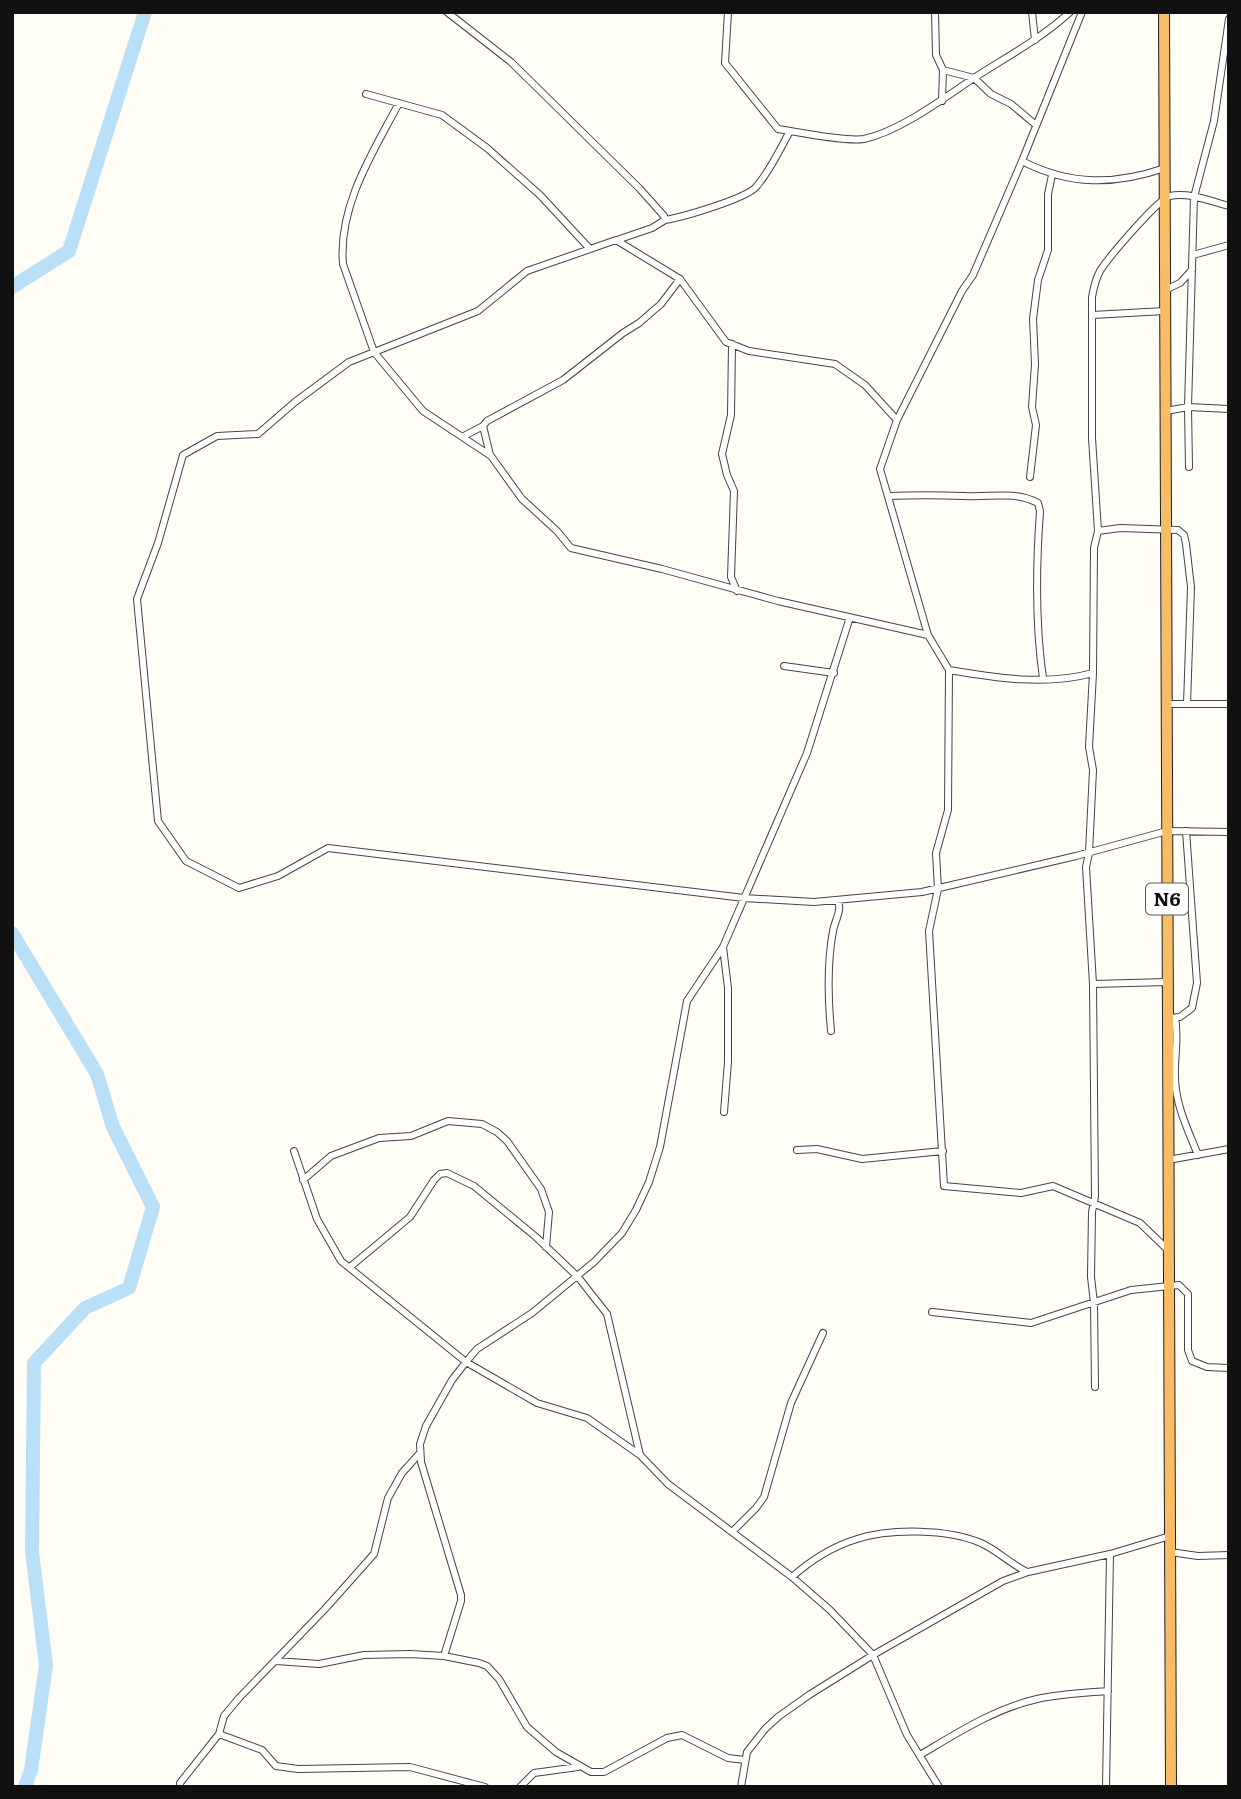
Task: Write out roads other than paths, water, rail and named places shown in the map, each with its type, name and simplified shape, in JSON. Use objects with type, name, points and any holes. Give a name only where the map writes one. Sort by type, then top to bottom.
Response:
[{"type":"highway","name":"N6","points":[[1164,12],[1167,982],[1171,1018],[1168,1160],[1171,1787]]},
{"type":"street","points":[[447,12],[511,62],[639,188],[665,220]]},
{"type":"street","points":[[728,12],[725,63],[778,129],[862,139],[886,130],[942,101],[1035,40],[1070,12]]},
{"type":"street","points":[[935,12],[936,55],[943,70],[942,101]]},
{"type":"street","points":[[1032,12],[1035,40]]},
{"type":"street","points":[[1082,12],[1023,161],[973,275],[961,291],[898,420],[880,469],[928,635],[949,670],[948,810],[936,853],[937,889],[929,931],[944,1186],[1021,1193],[1053,1186],[1140,1223],[1168,1250]]},
{"type":"street","points":[[1189,467],[1188,407],[1194,197],[1214,121],[1229,19]]},
{"type":"street","points":[[943,70],[974,78],[991,94],[1011,104],[1036,125]]},
{"type":"street","points":[[366,94],[442,115],[487,148],[540,195],[590,249]]},
{"type":"street","points":[[399,103],[378,139],[352,198],[346,215],[341,249],[343,264],[374,352],[423,411],[491,456],[522,499],[557,531],[571,548],[662,569],[737,591],[928,635]]},
{"type":"street","points":[[790,131],[762,180],[751,191],[682,218],[665,220],[652,228],[527,271],[478,311],[349,362],[295,402],[258,434],[217,436],[183,455],[158,543],[137,599],[158,821],[186,861],[239,888],[278,876],[328,848],[744,898],[814,902],[937,889],[1089,853],[1167,831],[1229,832]]},
{"type":"street","points":[[1023,161],[1052,175],[1091,181],[1143,176],[1165,168]]},
{"type":"street","points":[[1030,477],[1036,425],[1032,407],[1035,363],[1033,318],[1038,280],[1048,250],[1048,194],[1052,175]]},
{"type":"street","points":[[1096,1387],[1091,1277],[1094,1204],[1093,984],[1086,867],[1093,770],[1088,747],[1093,673],[1094,548],[1098,531],[1092,438],[1092,315],[1095,281],[1115,251],[1166,197],[1194,197],[1229,206]]},
{"type":"street","points":[[616,240],[680,279],[726,342],[749,351],[835,364],[865,386],[898,420]]},
{"type":"street","points":[[1193,256],[1229,245]]},
{"type":"street","points":[[1165,290],[1181,283],[1192,270]]},
{"type":"street","points":[[464,436],[510,407],[563,380],[662,304],[680,279]]},
{"type":"street","points":[[1092,315],[1166,311]]},
{"type":"street","points":[[732,344],[732,415],[722,454],[734,491],[731,577],[737,591]]},
{"type":"street","points":[[1166,411],[1188,407],[1229,409]]},
{"type":"street","points":[[483,426],[491,456]]},
{"type":"street","points":[[888,496],[940,493],[974,496],[1005,494],[1038,503],[1041,510],[1037,583],[1038,639],[1043,678]]},
{"type":"street","points":[[1098,531],[1120,528],[1178,530],[1184,535],[1191,587],[1187,704]]},
{"type":"street","points":[[444,1656],[461,1595],[425,1480],[420,1453],[426,1426],[452,1380],[477,1349],[533,1313],[578,1277],[622,1233],[636,1210],[649,1182],[660,1147],[687,1001],[723,947],[807,753],[850,617]]},
{"type":"street","points":[[784,666],[834,673]]},
{"type":"street","points":[[949,670],[1012,680],[1093,673]]},
{"type":"street","points":[[1166,704],[1229,704]]},
{"type":"street","points":[[1186,831],[1197,983],[1192,1008],[1180,1017],[1171,1018],[1178,1034],[1175,1079],[1179,1108],[1198,1155]]},
{"type":"street","points":[[831,1031],[830,954],[832,933],[839,911],[838,900]]},
{"type":"street","points":[[723,947],[728,988],[724,1112]]},
{"type":"street","points":[[1093,984],[1167,982]]},
{"type":"street","points":[[303,1180],[331,1156],[379,1138],[411,1136],[447,1121],[482,1124],[507,1141],[541,1189],[549,1212],[547,1247]]},
{"type":"street","points":[[797,1150],[817,1149],[863,1160],[943,1151]]},
{"type":"street","points":[[1168,1160],[1229,1149]]},
{"type":"street","points":[[294,1151],[317,1219],[341,1261],[466,1362],[537,1403],[587,1418],[640,1455],[668,1484],[792,1577],[830,1610],[873,1655],[907,1735],[939,1787]]},
{"type":"street","points":[[350,1267],[410,1217],[433,1180],[440,1174],[447,1173],[474,1186],[547,1247],[578,1277],[607,1314],[640,1455]]},
{"type":"street","points":[[932,1312],[1031,1323],[1132,1290],[1179,1285],[1188,1294],[1188,1350],[1192,1361],[1208,1367],[1229,1368]]},
{"type":"street","points":[[732,1532],[764,1497],[791,1403],[823,1333]]},
{"type":"street","points":[[180,1787],[180,1783],[219,1734],[224,1716],[374,1554],[388,1498],[402,1473],[420,1453]]},
{"type":"street","points":[[792,1577],[809,1563],[856,1539],[883,1533],[928,1532],[962,1537],[984,1544],[1002,1558],[1028,1572]]},
{"type":"street","points":[[741,1787],[745,1760],[752,1745],[778,1717],[873,1655],[1003,1581],[1028,1572],[1110,1554],[1170,1536]]},
{"type":"street","points":[[1170,1552],[1198,1556],[1229,1555]]},
{"type":"street","points":[[1105,1787],[1110,1554]]},
{"type":"street","points":[[276,1661],[319,1664],[364,1655],[444,1656],[479,1663],[494,1671],[527,1727],[555,1752],[591,1772],[604,1772],[667,1738],[682,1735],[728,1758],[745,1760]]},
{"type":"street","points":[[920,1755],[966,1727],[1016,1705],[1040,1698],[1108,1691]]},
{"type":"street","points":[[219,1734],[262,1750],[276,1766],[298,1769],[410,1767],[485,1787]]},
{"type":"street","points":[[520,1787],[534,1773],[579,1767]]},
{"type":"waterway","points":[[12,287],[69,251],[145,12]]},
{"type":"waterway","points":[[12,933],[97,1074],[113,1127],[153,1207],[129,1288],[85,1308],[34,1363],[32,1552],[46,1665],[31,1770],[25,1787]]}]
